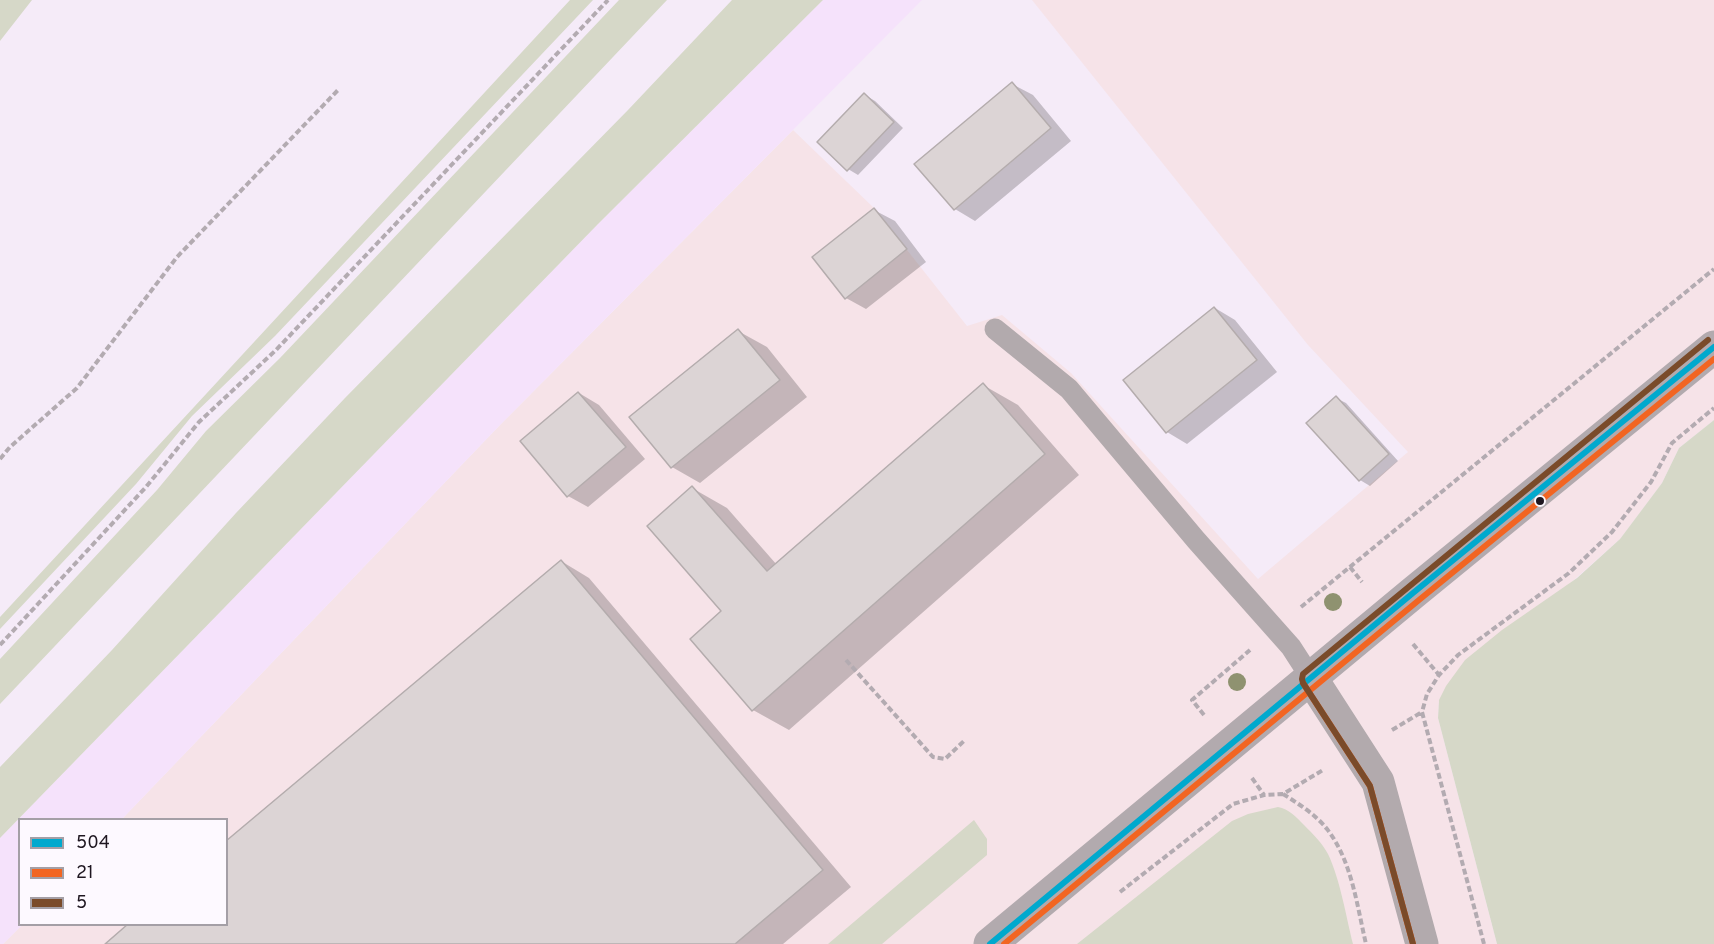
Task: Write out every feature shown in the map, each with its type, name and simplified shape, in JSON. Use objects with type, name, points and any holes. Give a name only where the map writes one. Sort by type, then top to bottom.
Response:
[{"type":"main road","points":[[990,944],[1714,347]]},
{"type":"street","points":[[1311,678],[1378,782],[1422,944]]},
{"type":"lane","points":[[996,329],[1069,389],[1196,540],[1292,647],[1311,678]]},
{"type":"path","points":[[0,645],[146,487],[199,422],[276,350],[608,0]]},
{"type":"path","points":[[0,459],[10,447],[77,387],[177,257],[339,89]]},
{"type":"path","points":[[1350,567],[1714,269]]},
{"type":"path","points":[[1484,944],[1422,712],[1427,694],[1439,675],[1458,655],[1569,573],[1612,532],[1651,482],[1672,442],[1714,408]]},
{"type":"path","points":[[846,660],[933,757],[945,759],[965,740]]},
{"type":"path","points":[[1120,892],[1233,804],[1264,795],[1283,794],[1301,805],[1327,828],[1340,850],[1366,944]]},
{"type":"shaded area","points":[[823,0],[922,0],[499,426],[123,818],[19,818],[598,224]]},
{"type":"shaded area","points":[[1032,0],[1714,0],[1714,420],[1679,448],[1662,483],[1620,539],[1439,700],[1438,718],[1497,944],[3,944],[21,926],[228,926],[228,818],[123,818],[499,426],[793,130],[874,208],[967,326],[1002,315],[1071,373],[1258,579],[1408,452],[1308,345]]},
{"type":"shaded area","points":[[18,820],[18,926],[21,926],[3,944],[0,944],[0,838]]},
{"type":"green space","points":[[0,0],[32,0],[0,41]]},
{"type":"green space","points":[[570,0],[593,0],[275,336],[192,416],[136,484],[0,629],[0,617]]},
{"type":"green space","points":[[619,0],[667,0],[0,704],[0,659],[157,490],[206,431],[280,358]]},
{"type":"green space","points":[[732,0],[823,0],[598,224],[0,838],[0,767],[112,650],[236,513],[345,398],[628,110]]},
{"type":"green space","points":[[1714,420],[1714,944],[1497,944],[1438,718],[1439,700],[1465,660],[1502,630],[1577,578],[1620,539],[1662,483],[1679,448]]},
{"type":"green space","points":[[1278,807],[1295,816],[1328,854],[1339,886],[1353,944],[1077,944],[1232,821],[1248,814]]},
{"type":"green space","points":[[974,820],[987,839],[987,855],[882,944],[828,944]]},
{"type":"building","points":[[1012,82],[1051,128],[954,210],[914,164]]},
{"type":"building","points":[[864,93],[894,122],[847,171],[817,142]]},
{"type":"building","points":[[874,208],[907,249],[845,299],[812,257]]},
{"type":"building","points":[[1214,307],[1257,360],[1166,433],[1123,380]]},
{"type":"building","points":[[738,329],[780,380],[671,468],[629,417]]},
{"type":"building","points":[[983,383],[1045,454],[752,711],[690,639],[721,611],[647,526],[692,486],[767,571]]},
{"type":"building","points":[[578,392],[626,447],[567,497],[520,441]]},
{"type":"building","points":[[1336,396],[1389,454],[1359,481],[1306,423]]},
{"type":"building","points":[[561,560],[823,870],[735,944],[105,944],[126,926],[228,926],[228,839]]},
{"type":"transit line","name":"5","points":[[1413,944],[1370,786],[1303,683],[1303,674],[1708,340]]},
{"type":"transit line","name":"504","points":[[990,944],[1714,347]]},
{"type":"transit line","name":"21","points":[[1004,944],[1714,359]]},
{"type":"transit line","name":"21","points":[[1303,683],[1370,786],[1413,944]]}]
